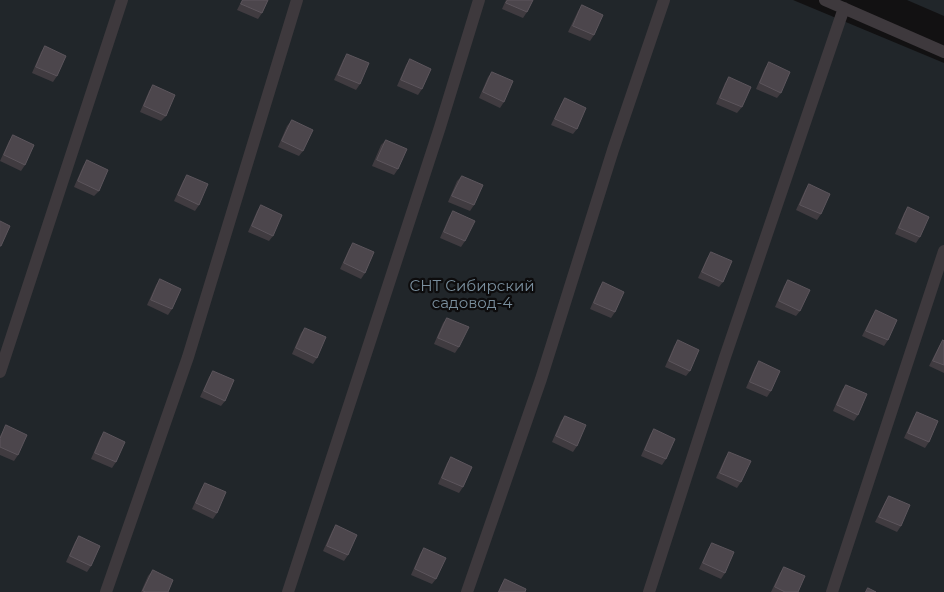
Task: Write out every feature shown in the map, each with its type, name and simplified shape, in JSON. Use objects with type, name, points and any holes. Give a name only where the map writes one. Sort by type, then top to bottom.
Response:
[{"type":"lane","points":[[0,372],[122,0]]},
{"type":"lane","points":[[106,592],[188,357],[298,0]]},
{"type":"lane","points":[[288,592],[440,127],[479,0]]},
{"type":"lane","points":[[467,592],[541,379],[613,150],[664,0]]},
{"type":"lane","points":[[825,0],[944,52]]},
{"type":"lane","points":[[649,592],[722,366],[844,8]]},
{"type":"lane","points":[[832,592],[944,251]]},
{"type":"green space","name":"СНТ Сибирский садовод-4","points":[[0,0],[793,0],[944,63],[944,592],[0,592]]},
{"type":"green space","points":[[907,0],[944,0],[944,16]]},
{"type":"building","points":[[243,0],[268,0],[262,13],[241,4]]},
{"type":"building","points":[[508,0],[533,0],[527,12],[506,3]]},
{"type":"building","points":[[582,5],[603,15],[594,35],[573,26]]},
{"type":"building","points":[[45,46],[66,56],[57,76],[36,67]]},
{"type":"building","points":[[347,54],[369,63],[360,84],[338,75]]},
{"type":"building","points":[[410,59],[431,69],[422,89],[401,80]]},
{"type":"building","points":[[769,62],[790,72],[781,93],[760,83]]},
{"type":"building","points":[[492,72],[513,81],[504,102],[483,92]]},
{"type":"building","points":[[729,77],[751,87],[742,107],[720,98]]},
{"type":"building","points":[[153,85],[175,95],[166,116],[144,106]]},
{"type":"building","points":[[565,98],[586,108],[577,129],[555,119]]},
{"type":"building","points":[[292,120],[313,130],[303,151],[282,141]]},
{"type":"building","points":[[13,135],[34,145],[25,165],[4,155]]},
{"type":"building","points":[[386,140],[407,149],[398,169],[377,160]]},
{"type":"building","points":[[87,160],[108,170],[99,191],[78,181]]},
{"type":"building","points":[[187,175],[208,184],[199,205],[178,195]]},
{"type":"building","points":[[462,176],[483,185],[474,205],[452,196]]},
{"type":"building","points":[[809,184],[830,194],[821,214],[800,205]]},
{"type":"building","points":[[261,205],[282,215],[273,236],[252,226]]},
{"type":"building","points":[[908,207],[929,217],[920,237],[899,228]]},
{"type":"building","points":[[453,211],[475,221],[465,241],[444,232]]},
{"type":"building","points":[[0,221],[10,226],[1,246],[0,246]]},
{"type":"building","points":[[353,243],[374,252],[365,273],[344,263]]},
{"type":"building","points":[[711,252],[732,261],[723,282],[702,272]]},
{"type":"building","points":[[160,279],[181,289],[172,309],[151,300]]},
{"type":"building","points":[[788,280],[810,290],[800,311],[779,301]]},
{"type":"building","points":[[603,282],[624,292],[615,312],[594,303]]},
{"type":"building","points":[[876,310],[897,320],[888,340],[866,331]]},
{"type":"building","points":[[447,318],[469,327],[459,347],[438,338]]},
{"type":"building","points":[[305,328],[326,337],[317,358],[296,348]]},
{"type":"building","points":[[678,340],[699,350],[690,371],[669,361]]},
{"type":"building","points":[[944,341],[944,365],[933,361]]},
{"type":"building","points":[[759,361],[780,371],[771,391],[750,382]]},
{"type":"building","points":[[213,371],[234,380],[225,401],[204,391]]},
{"type":"building","points":[[846,385],[867,394],[858,415],[837,405]]},
{"type":"building","points":[[917,412],[938,421],[929,442],[908,433]]},
{"type":"building","points":[[565,416],[586,425],[577,446],[556,436]]},
{"type":"building","points":[[6,425],[27,435],[18,455],[0,447],[0,439]]},
{"type":"building","points":[[654,429],[675,439],[666,459],[645,450]]},
{"type":"building","points":[[104,432],[125,442],[116,462],[95,453]]},
{"type":"building","points":[[729,452],[751,461],[741,482],[720,473]]},
{"type":"building","points":[[451,457],[472,467],[463,487],[442,478]]},
{"type":"building","points":[[205,483],[226,492],[217,513],[196,503]]},
{"type":"building","points":[[889,496],[910,505],[901,526],[879,517]]},
{"type":"building","points":[[336,525],[357,535],[348,555],[327,546]]},
{"type":"building","points":[[79,536],[100,546],[91,566],[70,556]]},
{"type":"building","points":[[712,543],[734,552],[725,573],[703,563]]},
{"type":"building","points":[[424,548],[446,558],[436,579],[415,569]]},
{"type":"building","points":[[784,567],[805,576],[798,592],[785,592],[775,587]]},
{"type":"building","points":[[153,570],[173,580],[168,592],[143,591]]},
{"type":"building","points":[[505,579],[526,589],[525,592],[499,592]]},
{"type":"building","points":[[868,588],[876,592],[866,592]]}]
